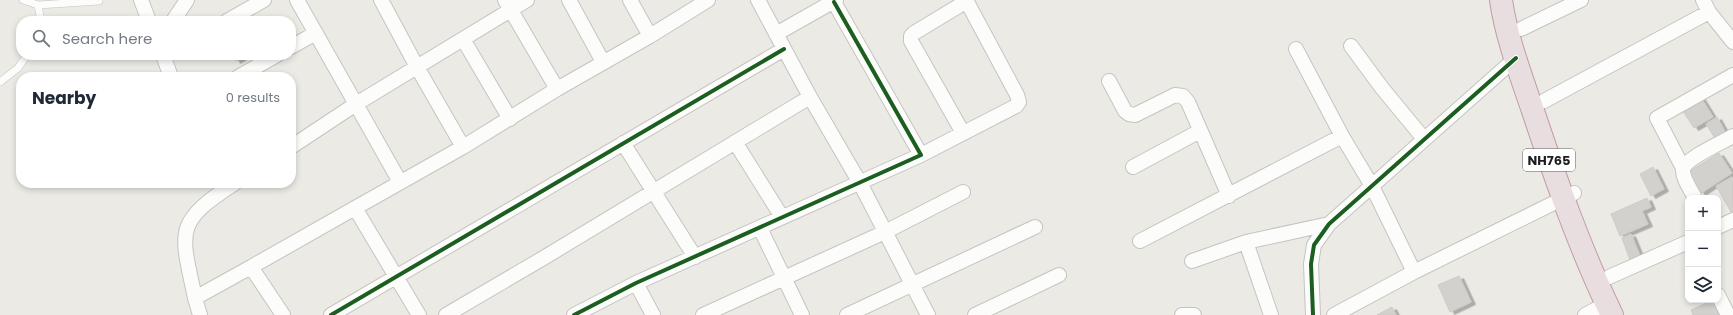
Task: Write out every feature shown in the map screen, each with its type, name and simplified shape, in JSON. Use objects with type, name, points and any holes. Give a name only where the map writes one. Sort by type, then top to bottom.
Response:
[{"type":"highway","name":"NH765","points":[[1501,0],[1503,14],[1516,58],[1609,310]]},
{"type":"highway","name":"NH765","points":[[1516,0],[1521,29],[1544,101],[1568,196],[1609,277],[1626,315]]},
{"type":"street","points":[[141,0],[147,16]]},
{"type":"street","points":[[176,16],[187,0]]},
{"type":"street","points":[[236,16],[264,0]]},
{"type":"street","points":[[297,0],[400,182]]},
{"type":"street","points":[[296,143],[356,104],[463,40],[508,5],[527,0]]},
{"type":"street","points":[[569,0],[603,62]]},
{"type":"street","points":[[630,0],[650,36]]},
{"type":"street","points":[[195,298],[463,147],[557,89],[650,36],[694,4],[708,0]]},
{"type":"street","points":[[758,0],[810,97],[860,183],[928,315]]},
{"type":"street","points":[[574,315],[636,283],[921,155],[1016,106],[1019,98],[967,0],[911,36],[911,41],[963,133]]},
{"type":"street","points":[[1521,29],[1581,0]]},
{"type":"street","points":[[383,1],[417,67],[463,147]]},
{"type":"street","points":[[776,34],[835,1],[921,155]]},
{"type":"street","points":[[508,5],[557,89]]},
{"type":"street","points":[[1544,101],[1706,6],[1733,42]]},
{"type":"street","points":[[296,44],[316,33]]},
{"type":"street","points":[[463,40],[510,119]]},
{"type":"street","points":[[1351,46],[1382,88],[1424,139]]},
{"type":"street","points":[[331,315],[784,49]]},
{"type":"street","points":[[1296,49],[1342,136],[1372,186],[1414,272]]},
{"type":"street","points":[[1313,315],[1310,264],[1314,245],[1329,224],[1516,58]]},
{"type":"street","points":[[166,60],[170,72]]},
{"type":"street","points":[[247,72],[268,60]]},
{"type":"street","points":[[1694,195],[1684,176],[1684,168],[1657,118],[1733,75]]},
{"type":"street","points":[[1109,81],[1125,111],[1130,114],[1135,115],[1175,95],[1183,96],[1188,102],[1229,196]]},
{"type":"street","points":[[446,315],[810,97]]},
{"type":"street","points":[[1132,167],[1200,131]]},
{"type":"street","points":[[1140,241],[1342,136]]},
{"type":"street","points":[[1684,168],[1689,160],[1733,136]]},
{"type":"street","points":[[735,142],[782,217]]},
{"type":"street","points":[[623,143],[694,257]]},
{"type":"street","points":[[200,315],[184,243],[186,226],[194,214],[208,200],[227,188]]},
{"type":"street","points":[[703,315],[885,232],[963,192]]},
{"type":"street","points":[[1334,315],[1414,272],[1568,196]]},
{"type":"street","points":[[355,208],[419,315]]},
{"type":"street","points":[[1721,226],[1733,220]]},
{"type":"street","points":[[1192,261],[1246,242],[1329,224]]},
{"type":"street","points":[[847,315],[1035,227]]},
{"type":"street","points":[[760,228],[802,315]]},
{"type":"street","points":[[1246,242],[1271,315]]},
{"type":"street","points":[[1609,277],[1685,243]]},
{"type":"street","points":[[251,267],[283,315]]},
{"type":"street","points":[[975,315],[1059,275]]},
{"type":"street","points":[[636,283],[653,315]]},
{"type":"street","points":[[1721,301],[1728,315]]},
{"type":"street","points":[[1585,315],[1609,310]]},
{"type":"street","points":[[1182,315],[1194,315]]},
{"type":"lane","points":[[23,0],[38,5],[99,1]]},
{"type":"lane","points":[[38,5],[40,16]]},
{"type":"lane","points":[[0,82],[18,68],[24,60]]},
{"type":"building","points":[[1700,96],[1713,117],[1694,128],[1681,108]]},
{"type":"building","points":[[1717,117],[1728,137],[1718,143],[1706,124]]},
{"type":"building","points":[[1719,153],[1732,173],[1701,193],[1688,172]]},
{"type":"building","points":[[1653,167],[1664,189],[1651,196],[1640,174]]},
{"type":"building","points":[[1732,177],[1733,211],[1731,212],[1716,186]]},
{"type":"building","points":[[1647,198],[1651,207],[1642,211],[1648,224],[1620,236],[1611,214]]},
{"type":"building","points":[[1631,234],[1640,256],[1630,260],[1622,238]]},
{"type":"building","points":[[1459,276],[1471,302],[1450,312],[1438,285]]},
{"type":"building","points":[[1706,303],[1715,303],[1725,315],[1693,315],[1691,310]]},
{"type":"building","points":[[1392,307],[1396,315],[1377,315]]},
{"type":"cycle path","points":[[574,315],[636,283],[921,155],[834,2]]},
{"type":"cycle path","points":[[331,315],[784,49]]},
{"type":"cycle path","points":[[1313,315],[1311,264],[1314,245],[1329,224],[1516,58]]}]
